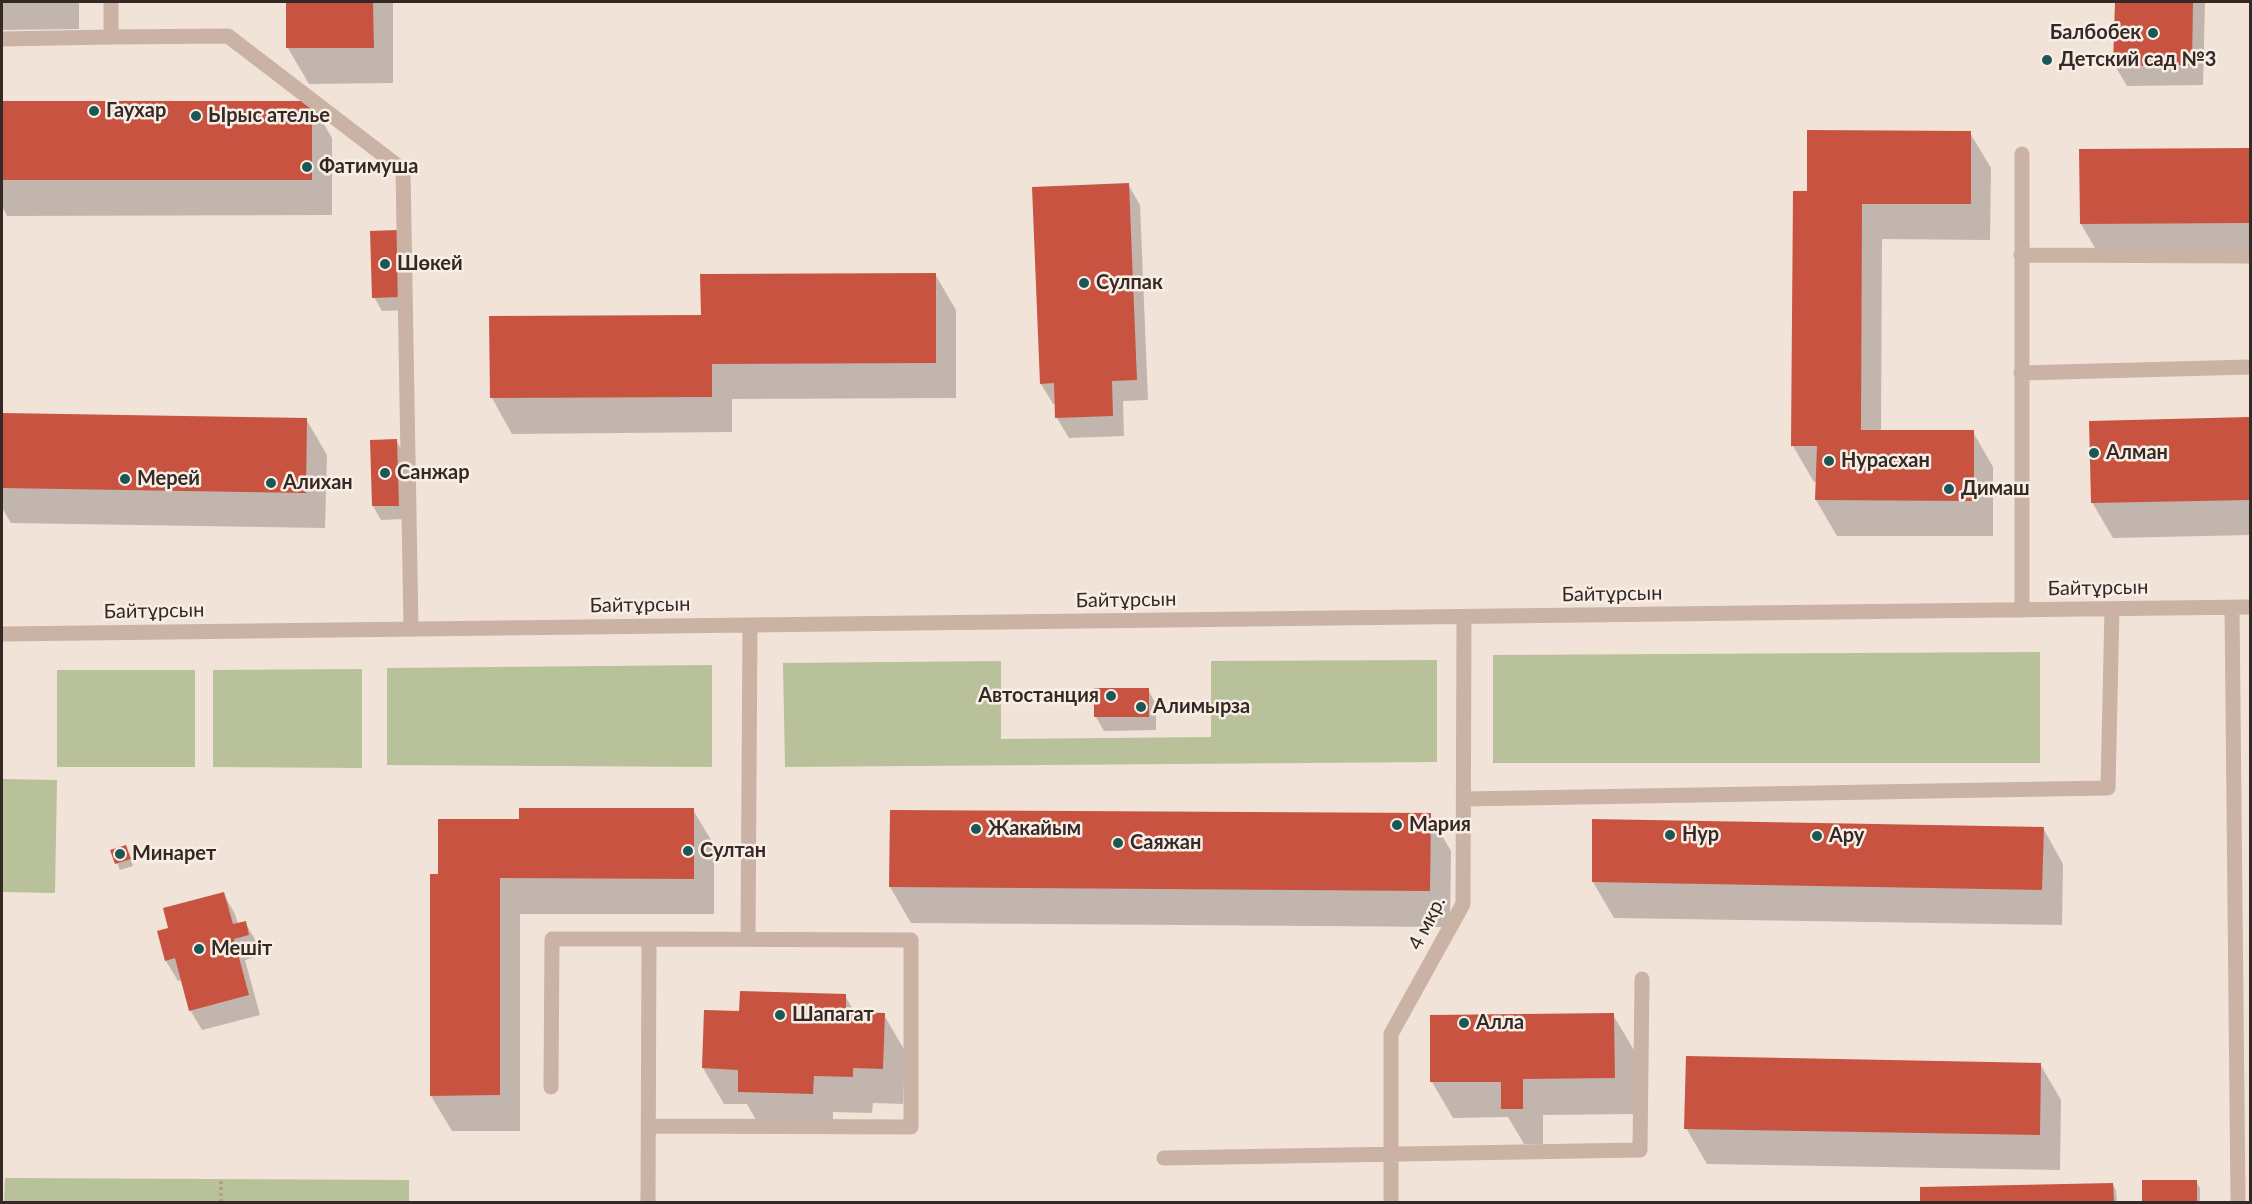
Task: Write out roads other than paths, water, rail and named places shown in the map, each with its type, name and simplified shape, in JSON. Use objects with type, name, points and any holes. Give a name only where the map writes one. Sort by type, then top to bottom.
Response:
[{"type":"street","points":[[111,2],[111,37]]},
{"type":"street","points":[[2,39],[228,36],[403,170],[411,629]]},
{"type":"street","points":[[2022,154],[2022,610]]},
{"type":"street","points":[[2021,255],[2250,256]]},
{"type":"street","points":[[2021,373],[2250,367]]},
{"type":"street","points":[[2232,607],[2238,1203]]},
{"type":"street","name":"Байтұрсын","points":[[2,634],[2250,607]]},
{"type":"street","points":[[1464,799],[2108,788],[2112,609]]},
{"type":"street","name":"4 мкр.","points":[[1391,1203],[1392,1034],[1463,904],[1464,616]]},
{"type":"street","points":[[748,939],[750,625]]},
{"type":"street","points":[[551,1087],[552,939],[911,940],[911,1127],[649,1126]]},
{"type":"street","points":[[648,1203],[649,939]]},
{"type":"street","points":[[1164,1158],[1640,1150],[1642,979]]},
{"type":"place","name":"Балбобек","points":[[2153,33]]},
{"type":"place","name":"Детский сад №3","points":[[2047,60]]},
{"type":"place","name":"Гаухар","points":[[94,111]]},
{"type":"place","name":"Ырыс ателье","points":[[196,116]]},
{"type":"place","name":"Фатимуша","points":[[307,167]]},
{"type":"place","name":"Шөкей","points":[[385,264]]},
{"type":"place","name":"Сулпак","points":[[1084,283]]},
{"type":"place","name":"Алман","points":[[2094,453]]},
{"type":"place","name":"Нурасхан","points":[[1829,461]]},
{"type":"place","name":"Санжар","points":[[385,473]]},
{"type":"place","name":"Мерей","points":[[125,479]]},
{"type":"place","name":"Алихан","points":[[271,483]]},
{"type":"place","name":"Димаш","points":[[1949,489]]},
{"type":"place","name":"Автостанция","points":[[1111,696]]},
{"type":"place","name":"Алимырза","points":[[1141,707]]},
{"type":"place","name":"Мария","points":[[1397,825]]},
{"type":"place","name":"Жакайым","points":[[976,829]]},
{"type":"place","name":"Нур","points":[[1670,835]]},
{"type":"place","name":"Ару","points":[[1817,836]]},
{"type":"place","name":"Саяжан","points":[[1118,843]]},
{"type":"place","name":"Султан","points":[[688,851]]},
{"type":"place","name":"Минарет","points":[[120,854]]},
{"type":"place","name":"Мешіт","points":[[199,949]]},
{"type":"place","name":"Шапагат","points":[[780,1015]]},
{"type":"place","name":"Алла","points":[[1464,1023]]}]
